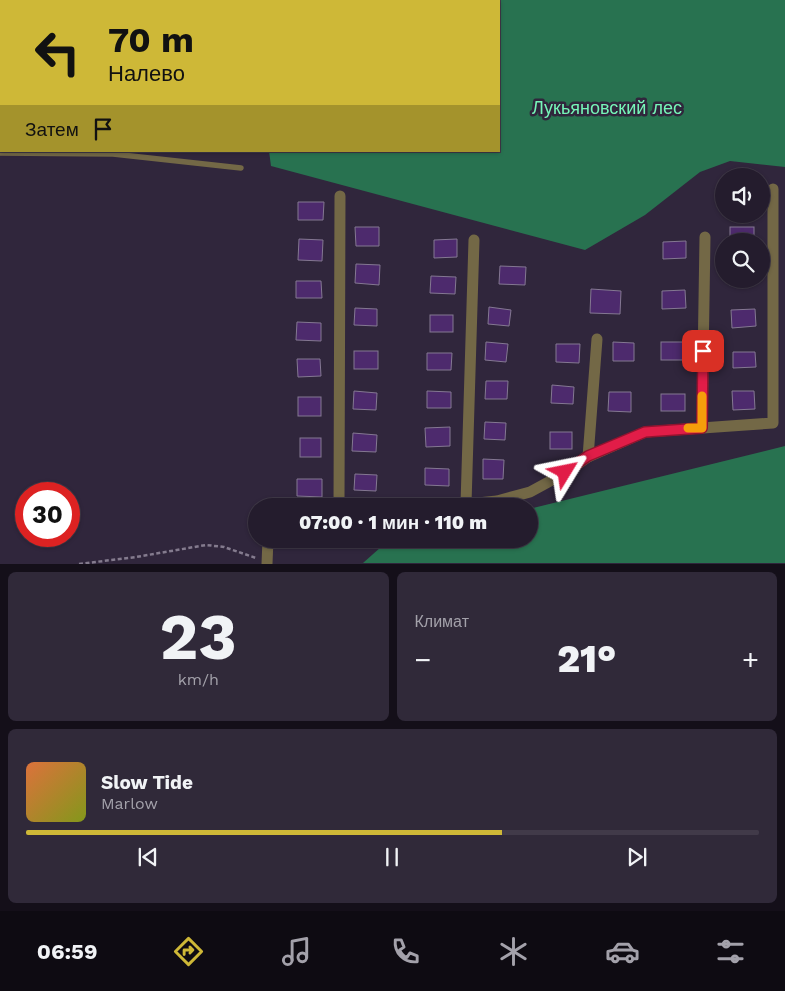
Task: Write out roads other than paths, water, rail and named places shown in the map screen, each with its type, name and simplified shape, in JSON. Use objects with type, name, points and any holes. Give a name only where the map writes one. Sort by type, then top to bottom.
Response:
[{"type":"street","points":[[508,498],[530,492],[588,456],[645,432],[773,423],[774,189]]},
{"type":"street","points":[[339,498],[340,196]]},
{"type":"street","points":[[702,428],[705,237]]},
{"type":"street","points":[[466,498],[474,240]]},
{"type":"street","points":[[588,456],[597,339]]},
{"type":"lane","points":[[0,153],[113,154],[241,168]]},
{"type":"park label","name":"Лукьяновский лес","points":[[607,108]]}]
